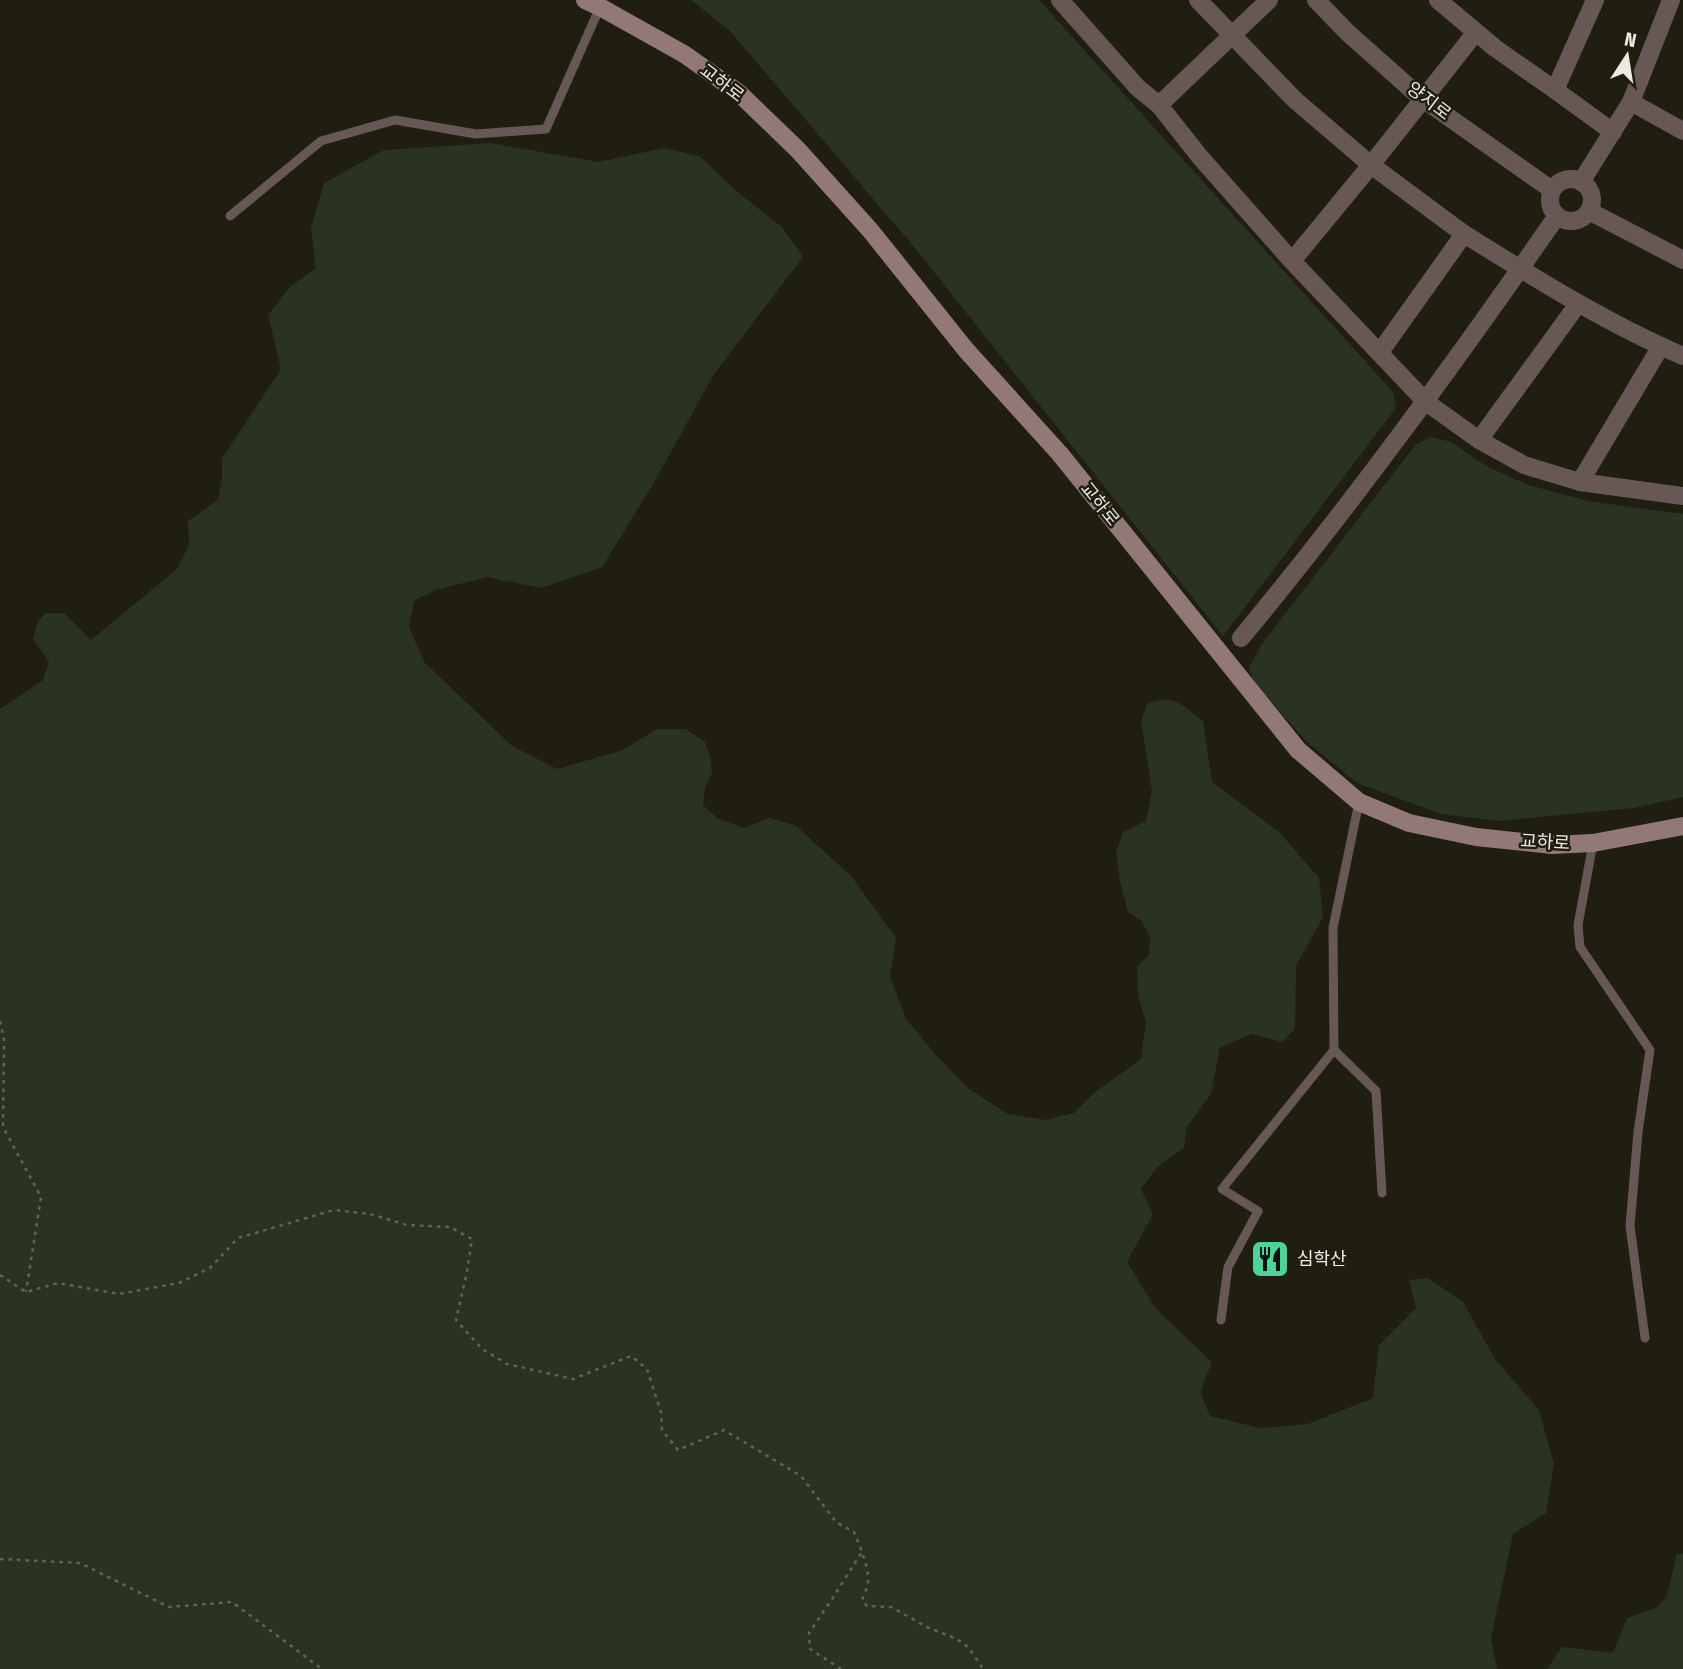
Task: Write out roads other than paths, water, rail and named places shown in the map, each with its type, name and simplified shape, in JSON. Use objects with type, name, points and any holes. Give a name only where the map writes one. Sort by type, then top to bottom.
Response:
[{"type":"street","points":[[1060,0],[1138,88],[1159,105],[1200,157],[1292,261],[1426,402],[1479,440],[1524,465],[1580,482],[1683,496]]},
{"type":"street","points":[[1199,0],[1295,100],[1371,165],[1464,234],[1578,304],[1683,356]]},
{"type":"street","points":[[1159,105],[1269,0]]},
{"type":"street","name":"양지로","points":[[1316,0],[1348,33],[1423,99],[1552,190]]},
{"type":"street","points":[[1438,0],[1495,48],[1613,132]]},
{"type":"street","points":[[1555,90],[1595,0]]},
{"type":"street","points":[[1581,181],[1630,103],[1671,0]]},
{"type":"street","name":"교하로","points":[[592,3],[684,54],[739,93],[798,150],[870,230],[967,350],[1060,454],[1298,750],[1359,802],[1409,823],[1476,837],[1552,845],[1593,843],[1683,825]]},
{"type":"street","points":[[1292,261],[1476,32]]},
{"type":"street","points":[[1630,103],[1683,131]]},
{"type":"street","points":[[1562,181],[1581,181],[1587,186],[1592,198],[1590,211],[1578,220],[1571,221],[1557,216],[1550,204],[1552,190],[1562,181]]},
{"type":"street","points":[[1590,211],[1683,260]]},
{"type":"street","points":[[1241,638],[1305,561],[1426,402],[1557,216]]},
{"type":"street","points":[[1380,352],[1464,234]]},
{"type":"street","points":[[1479,440],[1578,304]]},
{"type":"street","points":[[1580,482],[1661,346]]},
{"type":"lane","points":[[230,216],[321,141],[395,120],[476,134],[546,129],[592,3]]},
{"type":"lane","points":[[1221,1320],[1228,1267],[1258,1211],[1222,1189],[1334,1050],[1333,928],[1359,802]]},
{"type":"lane","points":[[1593,843],[1578,925],[1580,947],[1650,1050],[1638,1132],[1630,1226],[1645,1338]]},
{"type":"lane","points":[[1334,1050],[1376,1091],[1382,1193]]},
{"type":"place","name":"심학산","points":[[1270,1259]]}]
